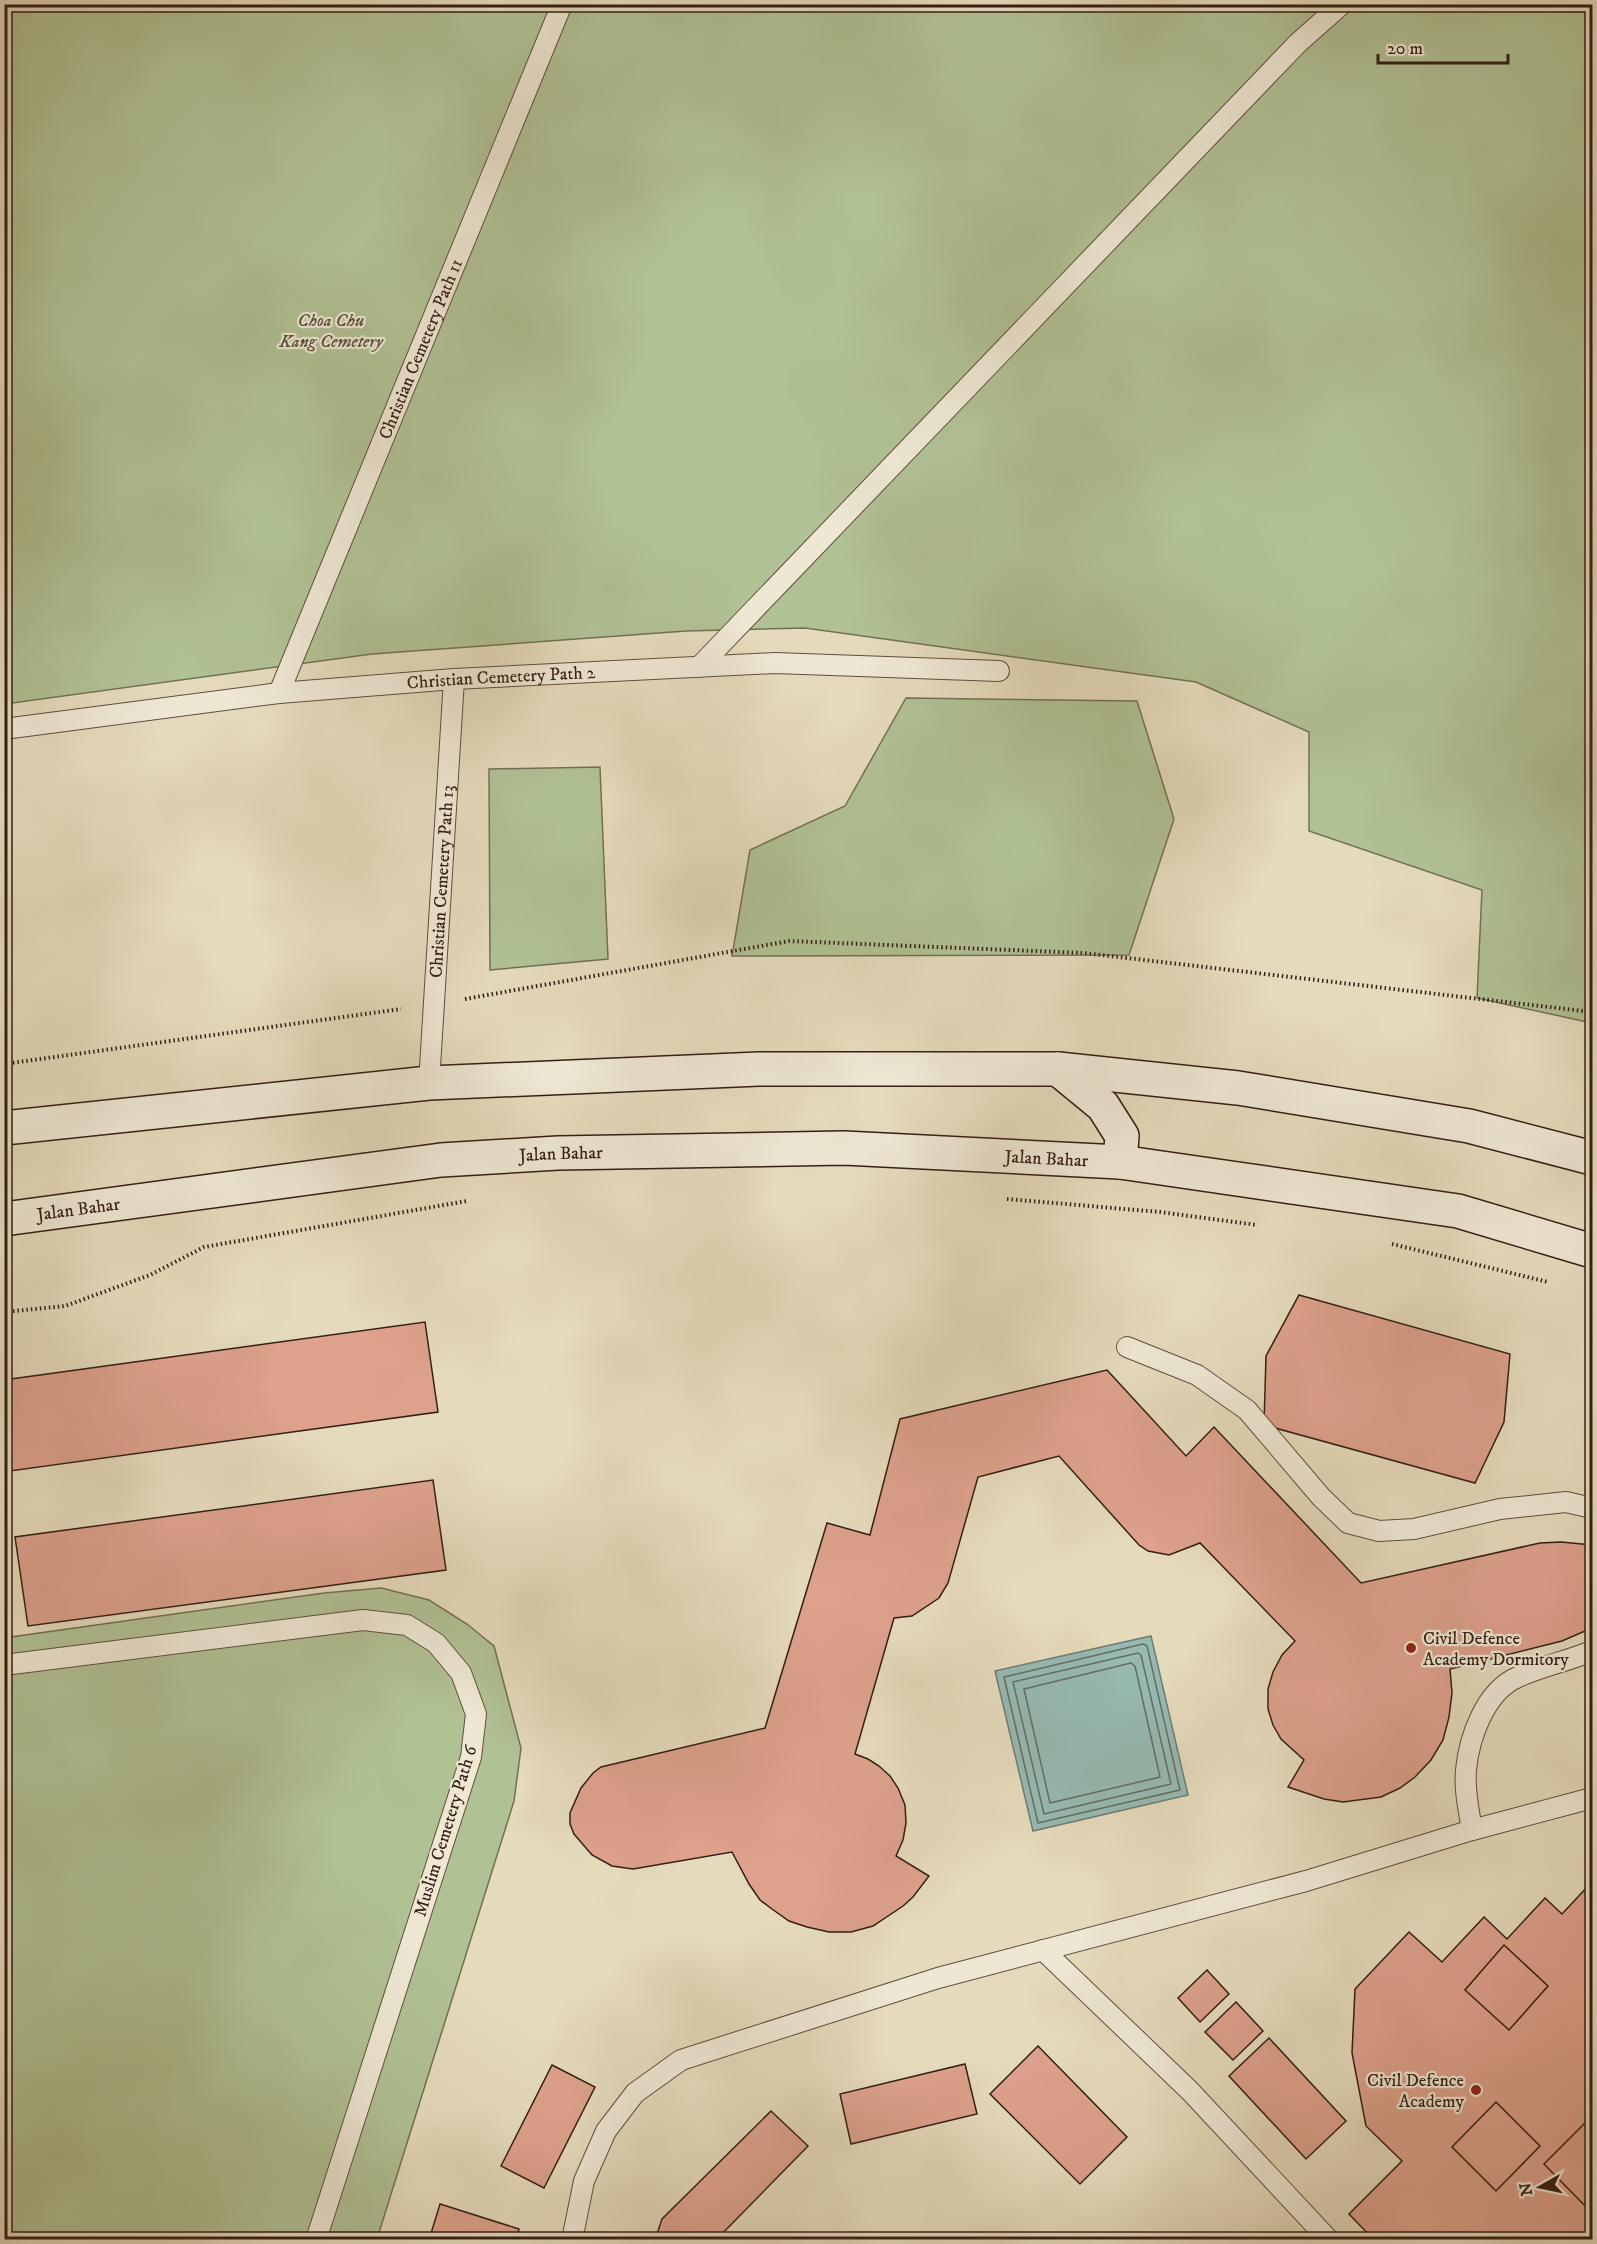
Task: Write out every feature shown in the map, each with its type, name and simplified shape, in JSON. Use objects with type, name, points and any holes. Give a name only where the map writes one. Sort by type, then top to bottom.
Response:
[{"type":"main road","points":[[4,1128],[429,1083],[759,1069],[1058,1069],[1238,1088],[1423,1118],[1469,1126],[1593,1158]]},
{"type":"main road","points":[[1058,1069],[1103,1106],[1122,1136],[1120,1162]]},
{"type":"main road","name":"Jalan Bahar","points":[[4,1219],[441,1160],[558,1153],[844,1148],[1120,1162],[1458,1210],[1593,1251]]},
{"type":"lane","name":"Christian Cemetery Path 11","points":[[279,693],[562,4]]},
{"type":"lane","points":[[699,667],[1298,43],[1342,4]]},
{"type":"lane","name":"Christian Cemetery Path 2","points":[[4,729],[279,693],[454,679],[775,663],[999,671]]},
{"type":"lane","name":"Christian Cemetery Path 13","points":[[429,1083],[454,679]]},
{"type":"lane","points":[[1127,1347],[1197,1375],[1247,1410],[1322,1497],[1348,1523],[1379,1531],[1414,1529],[1500,1509],[1566,1502],[1593,1508]]},
{"type":"lane","name":"Muslim Cemetery Path 6","points":[[4,1665],[363,1620],[407,1625],[436,1643],[461,1673],[476,1714],[471,1757],[316,2240]]},
{"type":"lane","points":[[1472,1830],[1467,1804],[1465,1772],[1480,1715],[1495,1695],[1515,1677],[1593,1652]]},
{"type":"lane","points":[[572,2240],[584,2181],[606,2131],[635,2093],[681,2060],[939,1978],[1306,1881],[1472,1830],[1593,1798]]},
{"type":"lane","points":[[1043,1950],[1190,2091],[1329,2240]]},
{"type":"path","points":[[4,1064],[435,1005],[789,941],[1084,953],[1593,1012]]},
{"type":"path","points":[[997,1198],[1160,1212],[1264,1226]]},
{"type":"path","points":[[4,1312],[65,1306],[150,1275],[204,1247],[477,1199]]},
{"type":"path","points":[[1391,1244],[1559,1285]]},
{"type":"green space","name":"Choa Chu Kang Cemetery","points":[[4,5],[1592,5],[1592,1023],[1477,998],[1482,890],[1309,831],[1309,732],[1196,682],[805,628],[686,631],[372,654],[5,704]]},
{"type":"green space","points":[[906,698],[1137,701],[1174,819],[1129,955],[732,956],[750,850],[845,806]]},
{"type":"green space","points":[[600,767],[608,959],[490,970],[489,769]]},
{"type":"green space","points":[[381,1588],[429,1600],[467,1624],[494,1646],[521,1748],[514,1801],[377,2239],[5,2239],[4,1638],[324,1593]]},
{"type":"water","points":[[1151,1636],[1188,1795],[1033,1831],[995,1671]]},
{"type":"building","points":[[1299,1295],[1510,1354],[1504,1422],[1475,1483],[1264,1425],[1266,1356]]},
{"type":"building","points":[[425,1322],[438,1412],[10,1471],[4,1428],[4,1380]]},
{"type":"building","name":"Civil Defence Academy Dormitory","points":[[1107,1370],[1186,1456],[1214,1427],[1361,1583],[1540,1543],[1561,1542],[1592,1545],[1592,1628],[1562,1641],[1450,1669],[1452,1693],[1443,1740],[1431,1760],[1415,1777],[1400,1788],[1381,1797],[1343,1802],[1324,1799],[1288,1787],[1304,1760],[1281,1739],[1268,1709],[1268,1689],[1273,1672],[1282,1655],[1295,1641],[1200,1543],[1169,1555],[1148,1551],[1139,1545],[1059,1456],[978,1477],[948,1583],[939,1598],[912,1616],[894,1618],[855,1754],[879,1766],[898,1788],[905,1805],[906,1823],[903,1840],[896,1856],[929,1876],[903,1906],[873,1926],[851,1932],[829,1932],[789,1921],[760,1900],[732,1852],[633,1869],[612,1866],[592,1855],[574,1834],[570,1824],[570,1813],[581,1788],[601,1767],[765,1728],[827,1523],[870,1535],[900,1419]]},
{"type":"building","points":[[433,1480],[446,1570],[28,1626],[15,1537]]},
{"type":"building","name":"Civil Defence Academy","points":[[1592,1882],[1592,2240],[1374,2240],[1349,2214],[1402,2161],[1366,2126],[1352,2053],[1355,1989],[1409,1932],[1442,1962],[1484,1917],[1507,1939],[1545,1898],[1562,1914]]},
{"type":"building","points":[[1504,1945],[1548,1986],[1509,2030],[1465,1990]]},
{"type":"building","points":[[1207,1970],[1229,1994],[1200,2022],[1178,1998]]},
{"type":"building","points":[[1236,2002],[1263,2031],[1233,2060],[1205,2032]]},
{"type":"building","points":[[1269,2038],[1346,2121],[1306,2159],[1229,2076]]},
{"type":"building","points":[[1038,2046],[1127,2137],[1080,2184],[990,2094]]},
{"type":"building","points":[[965,2064],[977,2114],[851,2144],[840,2094]]},
{"type":"building","points":[[552,2065],[595,2087],[544,2188],[501,2166]]},
{"type":"building","points":[[1496,2102],[1540,2146],[1496,2191],[1452,2147]]},
{"type":"building","points":[[771,2111],[808,2146],[716,2240],[655,2240],[662,2219]]},
{"type":"building","points":[[1592,2116],[1592,2213],[1544,2164]]},
{"type":"building","points":[[440,2204],[519,2229],[516,2240],[429,2240]]},
{"type":"place","name":"Civil Defence Academy Dormitory","points":[[1411,1648]]},
{"type":"place","name":"Civil Defence Academy","points":[[1476,2090]]}]
